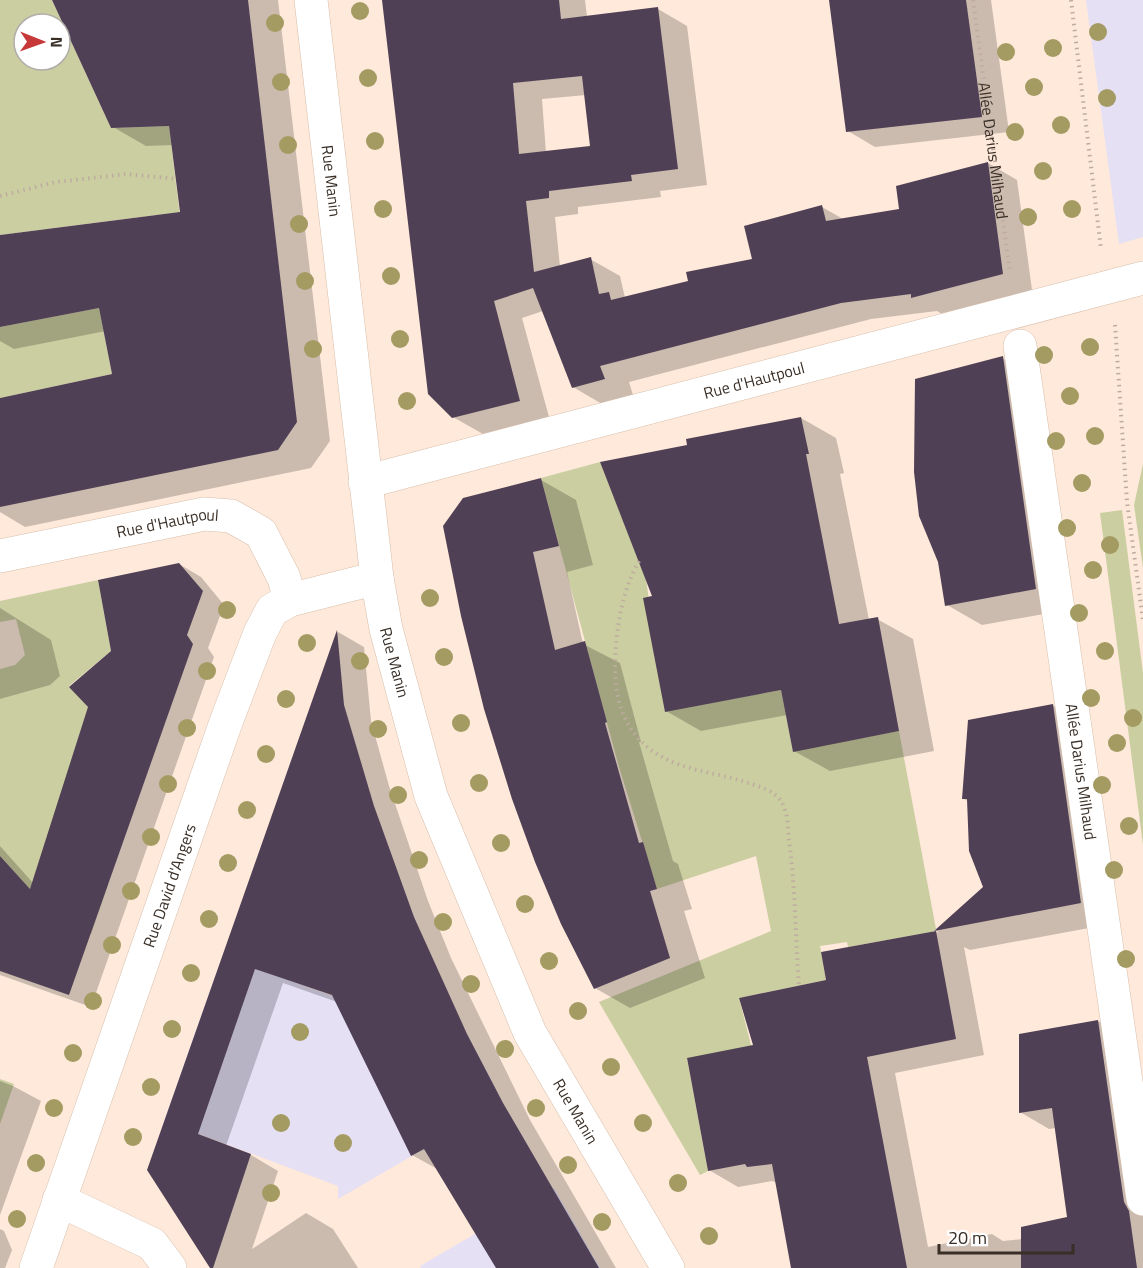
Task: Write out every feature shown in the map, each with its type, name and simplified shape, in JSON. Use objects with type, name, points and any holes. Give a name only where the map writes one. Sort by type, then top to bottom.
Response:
[{"type":"street","name":"Rue Manin","points":[[311,0],[377,578],[386,629],[431,796],[530,1033],[668,1268]]},
{"type":"street","name":"Rue d'Hautpoul","points":[[365,482],[1143,278]]},
{"type":"street","name":"Allée Darius Milhaud","points":[[1020,346],[1143,1199]]},
{"type":"street","name":"Rue d'Hautpoul","points":[[0,556],[204,514],[231,516],[261,533],[284,578],[290,600]]},
{"type":"street","name":"Rue David d'Angers","points":[[36,1268],[225,722],[268,618],[272,610],[290,600],[377,578]]},
{"type":"street","points":[[59,1200],[152,1244],[170,1268]]},
{"type":"path","name":"Allée Darius Milhaud","points":[[973,0],[1011,282]]},
{"type":"path","points":[[1071,0],[1102,258]]},
{"type":"path","points":[[0,196],[56,182],[127,174],[176,179]]},
{"type":"path","points":[[1115,320],[1127,502],[1143,620]]},
{"type":"path","points":[[639,561],[625,592],[616,654],[617,690],[624,716],[636,738],[664,758],[756,786],[770,792],[783,803],[788,824],[793,871],[799,986]]},
{"type":"shaded area","points":[[1086,0],[1143,0],[1143,237],[1119,244]]},
{"type":"shaded area","points":[[222,957],[339,998],[467,1034],[503,1103],[338,1199],[338,1186],[164,1121]]},
{"type":"shaded area","points":[[554,1188],[600,1268],[421,1268],[420,1266]]},
{"type":"green space","points":[[0,0],[52,0],[58,12],[12,12],[12,72],[72,72],[72,43],[111,128],[169,126],[180,216],[156,215],[0,235]]},
{"type":"green space","points":[[99,308],[112,374],[0,398],[0,327]]},
{"type":"green space","points":[[600,462],[646,579],[665,711],[781,690],[793,751],[899,731],[936,929],[932,932],[848,947],[847,942],[820,946],[826,980],[739,998],[752,1049],[687,1059],[708,1171],[700,1175],[599,1002],[771,931],[756,856],[657,889],[619,767],[541,478]]},
{"type":"green space","points":[[1143,464],[1143,568],[1134,505]]},
{"type":"green space","points":[[1122,510],[1143,673],[1143,845],[1100,513]]},
{"type":"green space","points":[[98,580],[111,651],[69,686],[88,707],[108,885],[91,934],[30,889],[0,856],[0,669],[15,665],[25,655],[16,619],[0,622],[0,601]]},
{"type":"green space","points":[[0,1079],[14,1084],[0,1124]]},
{"type":"building","points":[[52,0],[248,0],[297,422],[278,450],[0,507],[0,398],[112,374],[99,308],[0,327],[0,235],[180,212],[169,126],[111,128],[72,43],[72,12],[58,12]]},
{"type":"building","points":[[382,0],[559,0],[561,19],[658,7],[678,169],[631,175],[632,181],[549,191],[549,198],[526,201],[534,272],[591,257],[599,294],[609,292],[611,300],[688,281],[686,272],[752,259],[744,226],[822,205],[826,221],[899,209],[896,186],[988,162],[1003,274],[911,298],[911,294],[841,303],[600,366],[605,379],[572,388],[533,288],[494,301],[520,401],[452,418],[428,394]],"holes":[[[582,76],[590,146],[519,154],[513,83]]]},
{"type":"building","points":[[829,0],[966,0],[982,117],[846,132]]},
{"type":"building","points":[[1003,356],[1036,589],[945,606],[938,562],[919,516],[914,472],[915,379]]},
{"type":"building","points":[[801,417],[839,624],[878,617],[899,731],[793,752],[781,690],[665,712],[643,598],[652,596],[600,462],[687,445],[686,439]]},
{"type":"building","points":[[541,478],[559,546],[533,552],[555,650],[585,641],[607,722],[605,723],[639,843],[643,842],[657,889],[650,891],[670,958],[594,989],[561,924],[512,799],[484,709],[461,616],[443,526],[463,498]]},
{"type":"building","points":[[179,563],[203,591],[187,635],[193,644],[69,995],[0,971],[0,856],[30,889],[88,707],[69,687],[111,651],[98,580]]},
{"type":"building","points":[[337,630],[344,705],[374,806],[414,917],[467,1034],[503,1103],[599,1268],[496,1268],[424,1149],[411,1156],[332,995],[255,969],[198,1134],[251,1154],[213,1268],[210,1268],[147,1170]]},
{"type":"building","points":[[1053,704],[1081,903],[934,931],[983,887],[969,851],[967,799],[962,799],[968,720]]},
{"type":"building","points":[[936,931],[956,1039],[867,1057],[907,1268],[791,1268],[772,1164],[747,1167],[745,1164],[708,1171],[687,1058],[753,1045],[739,998],[826,980],[821,952]]},
{"type":"building","points":[[1098,1020],[1124,1202],[1129,1211],[1137,1268],[1021,1268],[1021,1227],[1067,1217],[1052,1108],[1019,1113],[1019,1034]]}]
